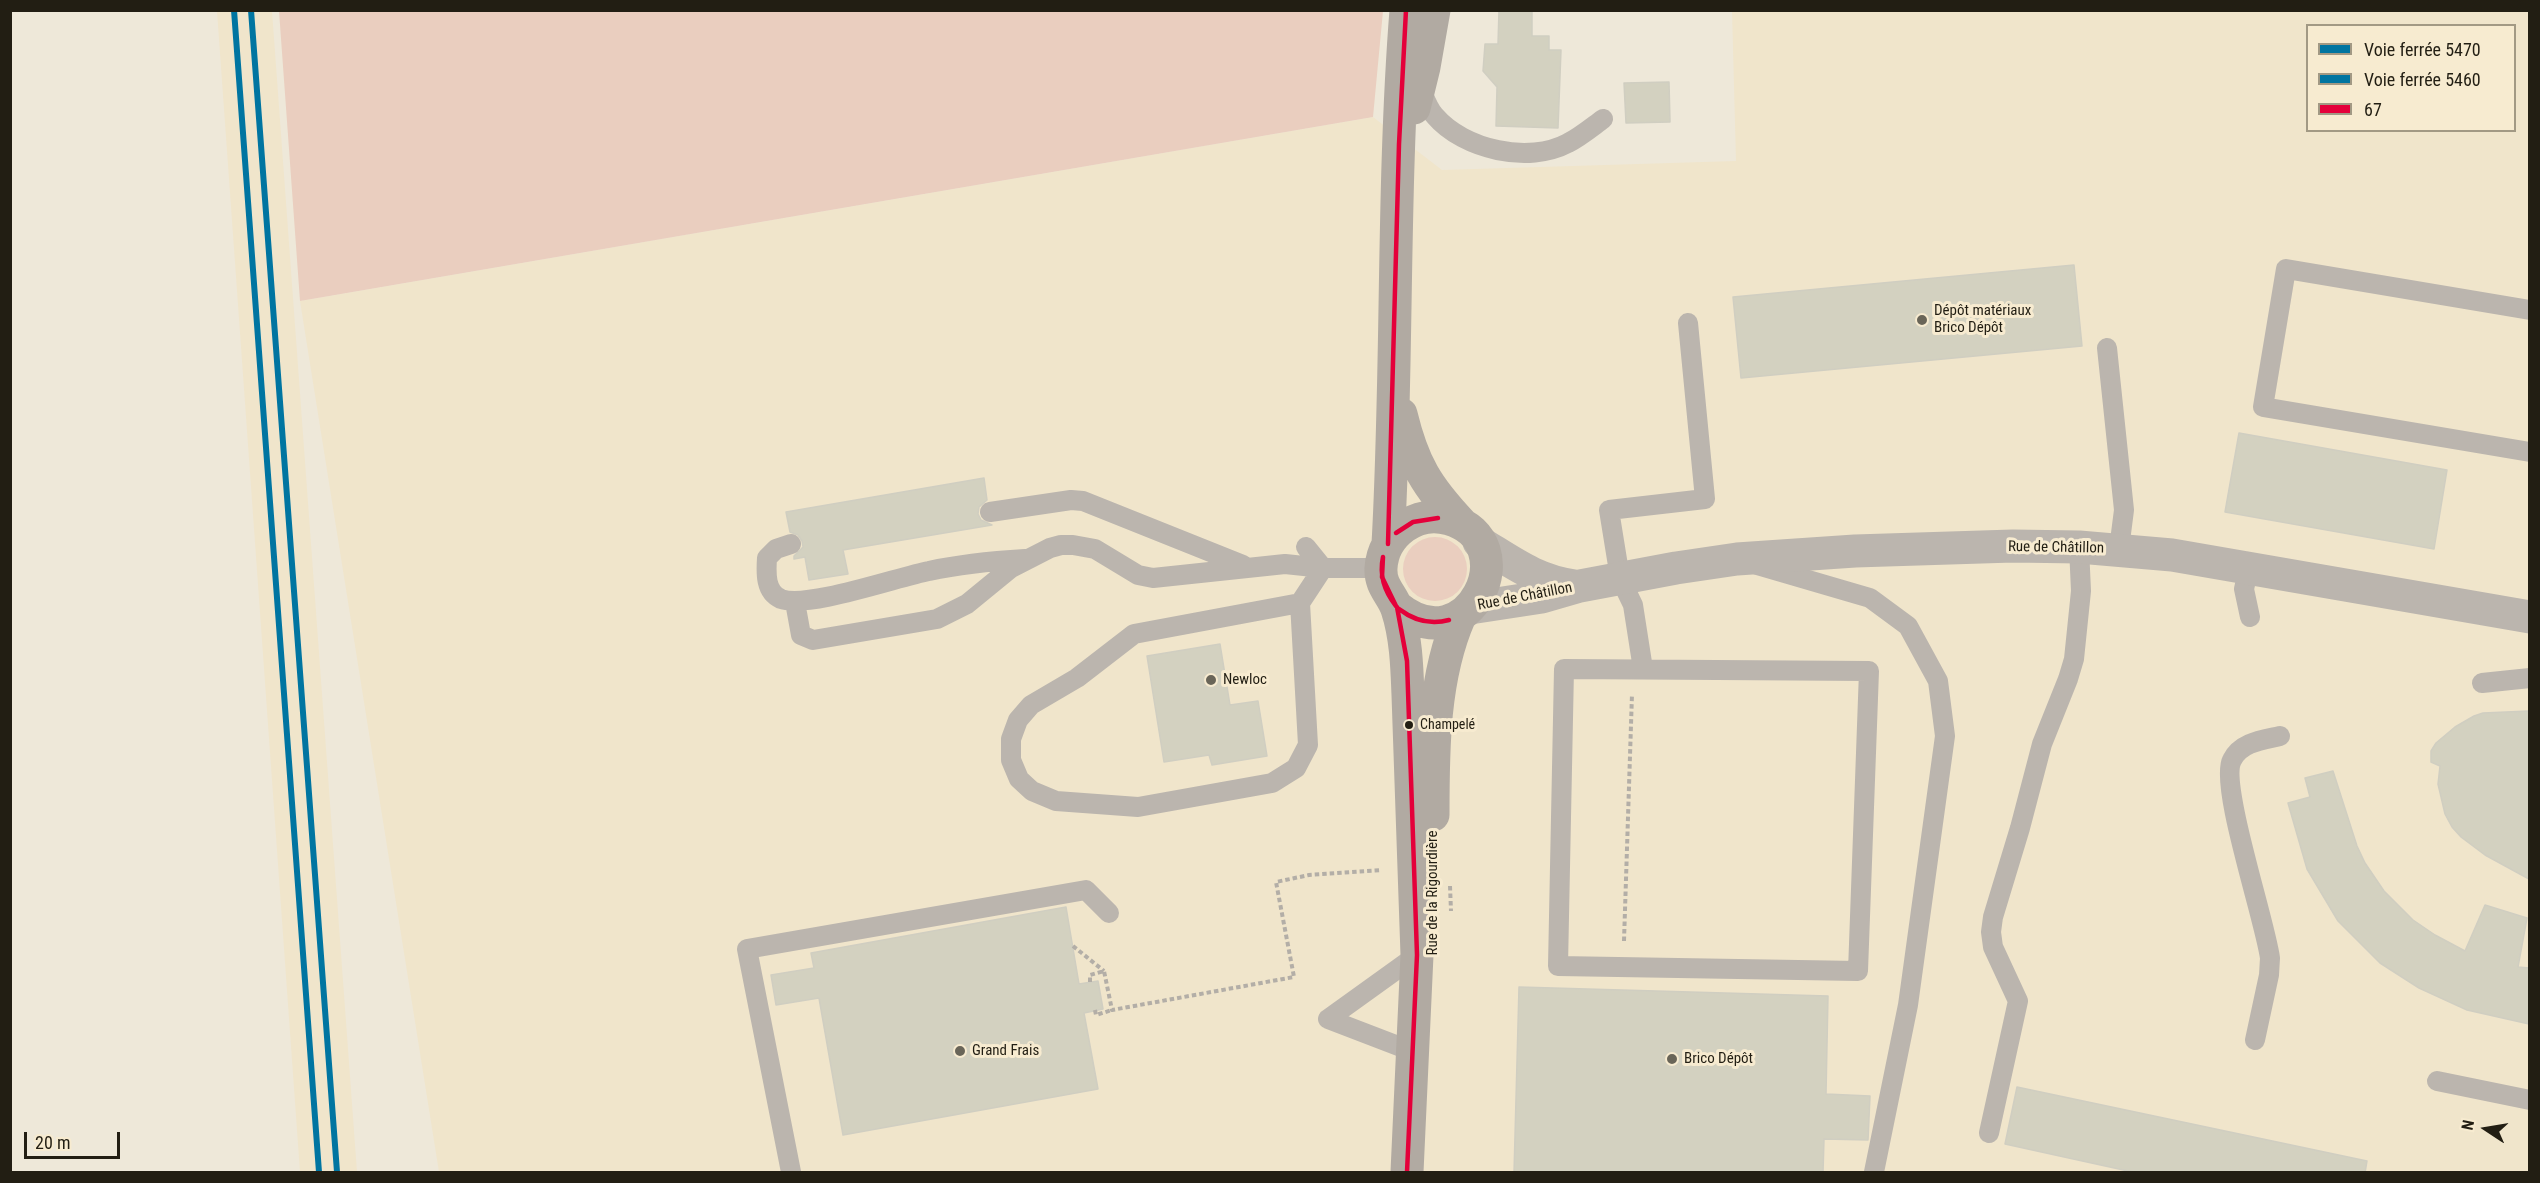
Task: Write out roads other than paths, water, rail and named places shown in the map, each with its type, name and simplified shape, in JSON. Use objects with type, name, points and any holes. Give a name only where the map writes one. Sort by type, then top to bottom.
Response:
[{"type":"street","points":[[1395,389],[1406,437],[1417,465],[1441,502],[1471,533],[1487,565],[1487,577],[1478,599],[1465,612],[1450,620],[1427,622],[1406,614],[1388,596],[1383,583],[1395,389],[1394,241],[1399,171],[1401,68],[1406,10]]},
{"type":"street","points":[[1399,171],[1434,10]]},
{"type":"street","points":[[1385,556],[1396,532],[1420,518],[1435,516],[1449,519],[1471,533]]},
{"type":"street","name":"Rue de Châtillon","points":[[1471,533],[1525,571],[1553,582],[1580,586]]},
{"type":"street","name":"Rue de Châtillon","points":[[1465,612],[1542,597],[1620,578],[1737,559],[1855,551],[2013,546],[2119,549],[2249,567],[2529,617]]},
{"type":"street","name":"Rue de la Rigourdière","points":[[1397,607],[1407,661],[1416,955],[1414,1052],[1407,1173]]},
{"type":"street","name":"Rue de la Rigourdière","points":[[1412,1173],[1422,1130],[1430,1054],[1434,953],[1433,803],[1440,684],[1444,659],[1465,612]]},
{"type":"lane","points":[[1420,10],[1414,58],[1419,87],[1434,116],[1458,136],[1489,150],[1529,153],[1567,144],[1603,119]]},
{"type":"lane","points":[[2529,310],[2286,269],[2263,407],[2529,452]]},
{"type":"lane","points":[[1636,669],[1633,605],[1620,578],[1609,510],[1705,499],[1688,323]]},
{"type":"lane","points":[[2107,348],[2124,510],[2119,549]]},
{"type":"lane","points":[[990,512],[1071,500],[1083,501],[1248,567]]},
{"type":"lane","points":[[791,544],[776,549],[767,558],[766,574],[770,590],[778,598],[795,602],[968,564],[1028,559]]},
{"type":"lane","points":[[795,602],[801,635],[813,640],[937,619],[967,604],[1004,573],[1050,548],[1072,545],[1104,553],[1138,575],[1145,577],[1168,577],[1285,564],[1323,568],[1385,556]]},
{"type":"lane","points":[[1306,547],[1323,568]]},
{"type":"lane","points":[[1989,1133],[2018,1000],[1993,947],[1991,932],[1993,917],[2042,744],[2074,659],[2081,591],[2079,547]]},
{"type":"lane","points":[[1737,559],[1870,598],[1908,627],[1938,681],[1945,736],[1908,1005],[1874,1173]]},
{"type":"lane","points":[[2249,567],[2244,590],[2250,617]]},
{"type":"lane","points":[[1300,603],[1134,634],[1077,678],[1031,705],[1018,720],[1011,739],[1011,760],[1019,779],[1032,791],[1056,801],[1138,807],[1272,783],[1296,768],[1308,745],[1300,603],[1323,568]]},
{"type":"lane","points":[[1564,669],[1636,669],[1869,671],[1858,971],[1558,966],[1564,669]]},
{"type":"lane","points":[[2482,683],[2529,678]]},
{"type":"lane","points":[[2255,1040],[2269,975],[2270,958],[2236,815],[2229,770],[2236,753],[2244,746],[2280,736]]},
{"type":"lane","points":[[791,1173],[747,949],[1086,890],[1108,913]]},
{"type":"lane","points":[[1414,1052],[1328,1019],[1416,955]]},
{"type":"lane","points":[[2437,1081],[2529,1100]]},
{"type":"rail line","name":"5460","points":[[234,10],[319,1172]]},
{"type":"rail line","name":"5470","points":[[251,10],[337,1172]]},
{"type":"place","name":"Dépôt matériaux Brico Dépôt","points":[[1922,320]]},
{"type":"place","name":"Newloc","points":[[1211,680]]},
{"type":"place","name":"Champelé","points":[[1409,725]]},
{"type":"place","name":"Grand Frais","points":[[960,1051]]},
{"type":"place","name":"Brico Dépôt","points":[[1672,1059]]}]
